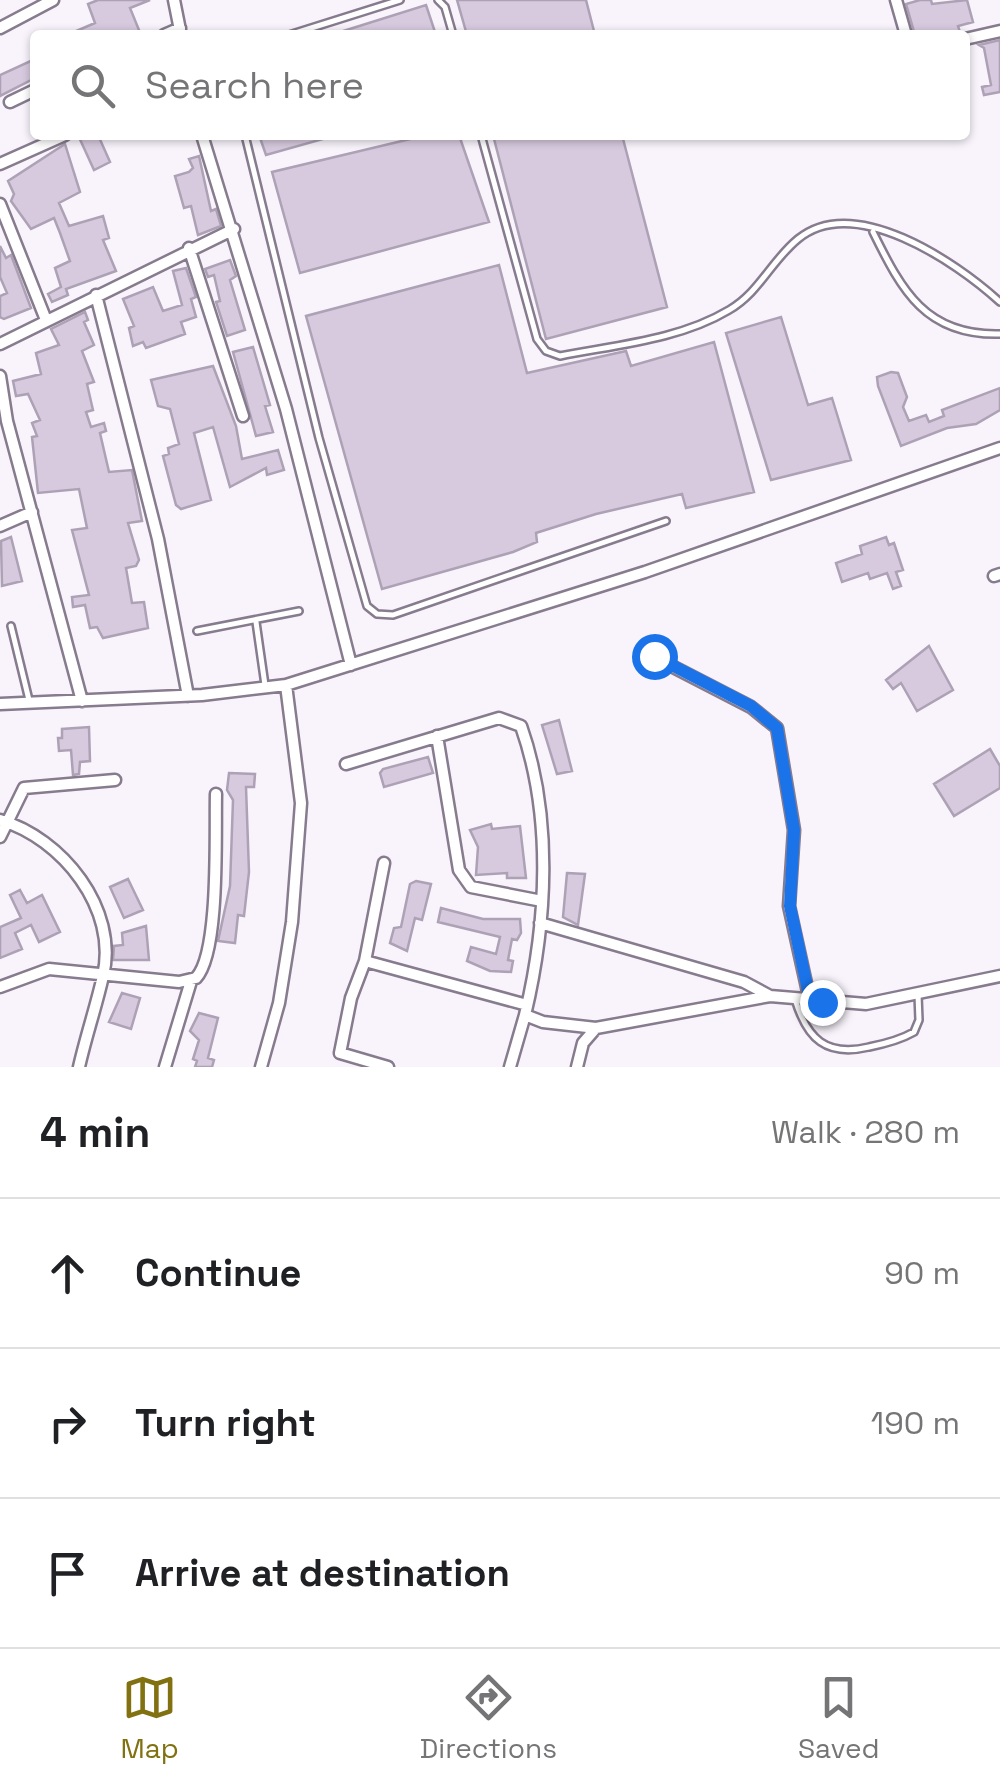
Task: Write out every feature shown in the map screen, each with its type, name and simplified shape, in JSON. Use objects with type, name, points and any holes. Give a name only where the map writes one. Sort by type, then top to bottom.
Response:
[{"type":"street","points":[[0,28],[53,0]]},
{"type":"street","points":[[174,0],[181,30]]},
{"type":"street","points":[[896,0],[905,30]]},
{"type":"street","points":[[970,38],[1000,30]]},
{"type":"street","points":[[10,102],[30,92]]},
{"type":"street","points":[[0,164],[55,140]]},
{"type":"street","points":[[204,140],[234,229],[286,410],[351,665]]},
{"type":"street","points":[[0,204],[46,320]]},
{"type":"street","points":[[0,344],[234,229]]},
{"type":"street","points":[[189,248],[243,416]]},
{"type":"street","points":[[96,295],[158,539],[188,696]]},
{"type":"street","points":[[0,376],[82,701]]},
{"type":"street","points":[[0,704],[188,696],[286,685],[645,572],[1000,448]]},
{"type":"street","points":[[0,526],[32,512]]},
{"type":"street","points":[[654,656],[751,706],[777,728],[794,830],[790,906],[810,1000]]},
{"type":"street","points":[[261,1067],[280,1003],[301,804],[286,685]]},
{"type":"street","points":[[346,764],[499,718],[521,726],[536,790],[544,866],[526,1010],[510,1067]]},
{"type":"street","points":[[437,736],[459,870],[465,882],[472,887],[542,901]]},
{"type":"street","points":[[0,837],[4,821],[24,788],[115,780]]},
{"type":"street","points":[[166,1067],[191,980],[204,966],[216,794]]},
{"type":"street","points":[[4,821],[49,847],[82,880],[102,929],[104,974],[79,1067]]},
{"type":"street","points":[[335,1067],[351,998],[365,961],[384,862]]},
{"type":"street","points":[[540,922],[694,966],[770,996],[795,999],[866,1004],[1000,976]]},
{"type":"street","points":[[365,961],[526,1010],[543,1022],[596,1028],[770,996]]},
{"type":"street","points":[[0,988],[48,970],[191,980]]},
{"type":"street","points":[[576,1067],[584,1043],[596,1028]]},
{"type":"street","points":[[340,1053],[388,1067]]},
{"type":"lane","points":[[305,30],[400,0]]},
{"type":"lane","points":[[438,0],[446,8],[452,30]]},
{"type":"lane","points":[[246,140],[319,438],[367,606],[377,614],[393,615],[666,521]]},
{"type":"lane","points":[[481,140],[537,339],[546,351],[560,356],[670,334],[729,310],[752,295],[774,261],[819,224],[841,220],[917,242],[1000,302]]},
{"type":"lane","points":[[873,231],[893,274],[918,308],[951,328],[1000,334]]},
{"type":"lane","points":[[197,631],[300,611]]},
{"type":"lane","points":[[256,622],[266,688]]},
{"type":"lane","points":[[11,626],[30,703]]},
{"type":"lane","points":[[795,999],[802,1023],[815,1041],[828,1049],[850,1052],[914,1032],[919,1020],[918,992]]},
{"type":"building","points":[[98,0],[150,0],[130,8],[139,30],[79,30],[95,23],[88,4]]},
{"type":"building","points":[[457,0],[586,0],[594,30],[466,30]]},
{"type":"building","points":[[920,0],[931,0],[932,4],[967,0],[973,22],[958,26],[959,30],[914,30],[906,4]]},
{"type":"building","points":[[426,5],[434,30],[347,30]]},
{"type":"building","points":[[1000,40],[1000,92],[984,95],[982,87],[991,85],[984,48],[979,45]]},
{"type":"building","points":[[30,61],[30,81],[0,96],[0,75]]},
{"type":"building","points":[[80,140],[100,140],[110,162],[94,170]]},
{"type":"building","points":[[261,140],[319,140],[266,155]]},
{"type":"building","points":[[406,140],[461,140],[489,222],[300,273],[272,172]]},
{"type":"building","points":[[494,140],[623,140],[667,307],[546,339]]},
{"type":"building","points":[[65,144],[80,192],[59,203],[69,226],[103,216],[109,238],[103,240],[116,271],[66,289],[68,295],[52,302],[48,294],[61,287],[55,268],[70,261],[60,233],[54,218],[31,229],[11,201],[14,194],[8,181]]},
{"type":"building","points":[[199,156],[211,211],[216,209],[221,226],[198,235],[191,206],[184,208],[175,176],[189,172],[193,168],[189,159]]},
{"type":"building","points":[[0,246],[6,258],[11,255],[31,308],[4,319],[0,317],[0,296],[7,293],[0,277]]},
{"type":"building","points":[[230,260],[236,276],[230,280],[245,330],[227,336],[216,302],[220,301],[214,275],[208,277],[205,269]]},
{"type":"building","points":[[499,265],[527,373],[626,351],[631,366],[714,342],[754,492],[686,508],[682,494],[596,514],[536,533],[537,542],[513,552],[382,589],[306,316]]},
{"type":"building","points":[[186,268],[196,297],[191,299],[196,317],[181,322],[185,334],[146,348],[143,342],[133,346],[129,328],[134,326],[123,299],[153,287],[163,311],[182,305],[173,271]]},
{"type":"building","points":[[85,312],[88,320],[84,322],[94,345],[82,351],[94,382],[87,384],[93,410],[86,412],[91,427],[104,423],[106,431],[100,433],[109,472],[132,470],[142,521],[128,523],[139,560],[136,566],[126,568],[132,603],[144,602],[148,628],[103,638],[97,627],[90,628],[85,605],[73,607],[72,597],[89,595],[72,530],[87,528],[79,489],[38,493],[32,437],[37,436],[32,423],[40,420],[28,394],[16,396],[13,381],[41,374],[36,353],[59,345],[51,329]]},
{"type":"building","points":[[781,317],[808,405],[832,398],[851,460],[771,480],[726,333]]},
{"type":"building","points":[[253,347],[270,405],[265,406],[273,432],[256,436],[233,352]]},
{"type":"building","points":[[213,366],[236,426],[242,459],[278,450],[284,470],[267,475],[266,468],[230,487],[213,427],[194,433],[211,500],[181,509],[176,505],[163,456],[169,454],[168,448],[179,444],[170,409],[158,406],[151,380]]},
{"type":"building","points":[[898,373],[907,397],[903,407],[909,421],[926,415],[929,422],[944,416],[942,410],[1000,388],[1000,410],[976,424],[947,428],[901,446],[878,386],[877,377]]},
{"type":"building","points":[[11,537],[22,581],[2,586],[1,541]]},
{"type":"building","points":[[886,537],[889,545],[894,543],[903,570],[896,572],[901,586],[893,589],[887,573],[870,579],[868,573],[842,582],[836,563],[862,554],[860,546]]},
{"type":"building","points":[[929,646],[953,690],[917,711],[901,683],[893,689],[886,680]]},
{"type":"building","points":[[559,720],[572,771],[557,774],[542,725]]},
{"type":"building","points":[[89,727],[90,761],[80,762],[79,774],[73,775],[71,750],[59,751],[58,738],[62,738],[62,729]]},
{"type":"building","points":[[990,749],[1000,766],[1000,788],[954,816],[934,784]]},
{"type":"building","points":[[428,757],[433,773],[384,787],[380,773],[383,769]]},
{"type":"building","points":[[229,773],[255,774],[254,787],[246,787],[249,872],[244,916],[238,915],[235,943],[218,941],[230,886],[233,800],[227,790]]},
{"type":"building","points":[[491,824],[492,829],[520,826],[526,878],[507,878],[507,873],[476,875],[478,847],[470,830]]},
{"type":"building","points":[[567,873],[585,874],[578,925],[563,917]]},
{"type":"building","points":[[128,879],[143,910],[124,918],[110,887]]},
{"type":"building","points":[[410,884],[431,884],[422,920],[415,918],[407,951],[390,943],[394,928],[401,927]]},
{"type":"building","points":[[20,890],[27,903],[42,895],[60,932],[39,942],[31,925],[15,933],[22,949],[0,958],[0,927],[21,918],[10,895]]},
{"type":"building","points":[[441,908],[483,919],[520,919],[521,933],[517,940],[512,939],[508,960],[513,961],[511,972],[490,971],[467,961],[471,947],[496,954],[500,937],[438,922]]},
{"type":"building","points":[[146,926],[149,960],[113,960],[114,946],[123,945],[122,933]]},
{"type":"building","points":[[122,993],[140,998],[131,1029],[109,1022]]},
{"type":"building","points":[[199,1013],[218,1018],[208,1058],[214,1060],[212,1067],[195,1067],[197,1061],[193,1059],[199,1040],[190,1031]]},
{"type":"route","points":[[654,656],[751,706],[777,728],[794,830],[788,878],[790,906],[810,1000],[822,1002]]}]
